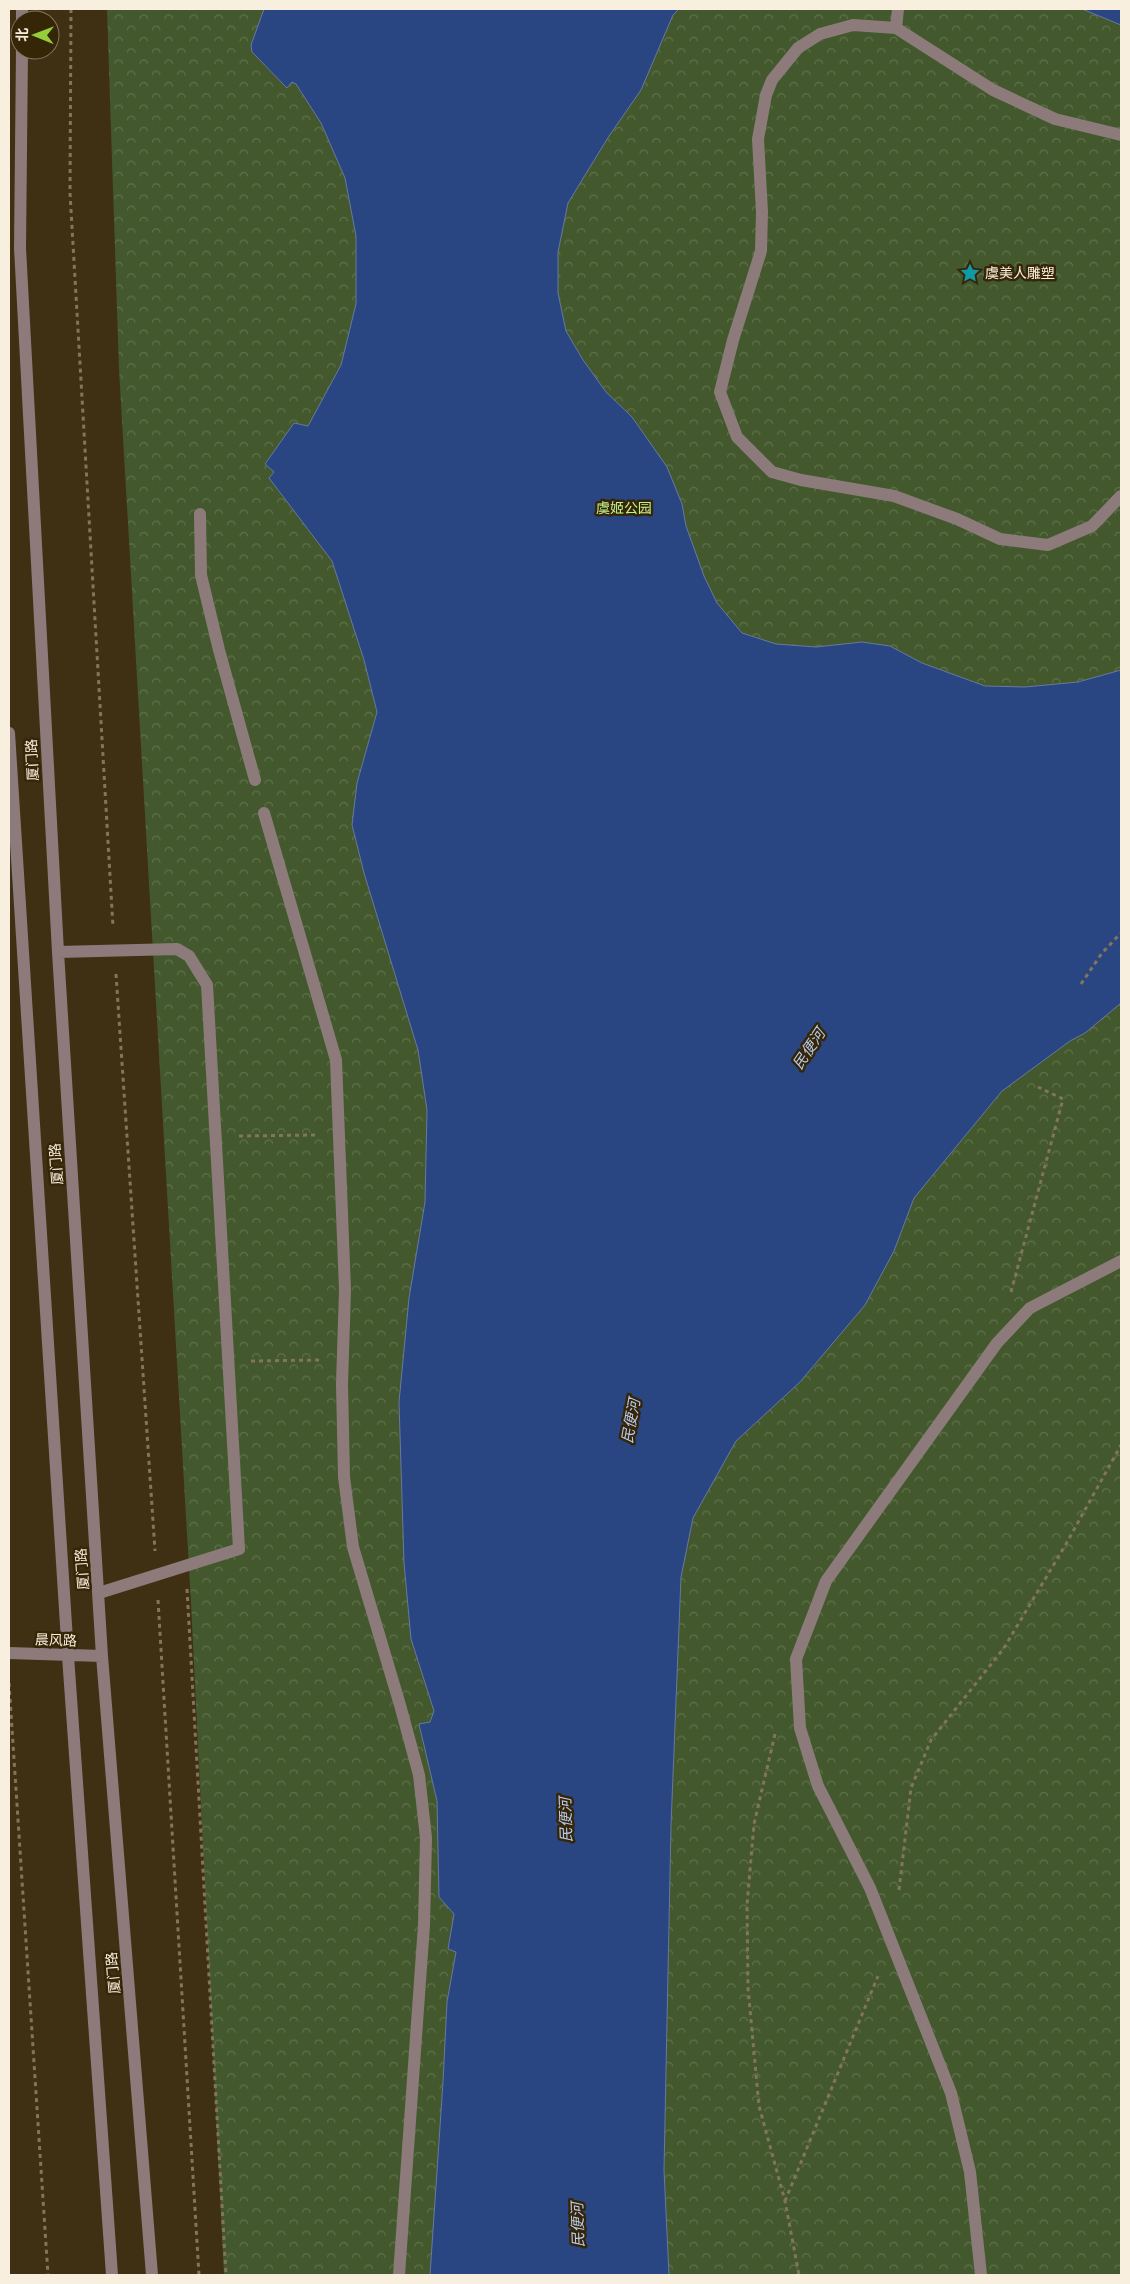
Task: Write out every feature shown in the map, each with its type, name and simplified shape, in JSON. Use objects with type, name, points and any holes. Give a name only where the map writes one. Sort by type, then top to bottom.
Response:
[{"type":"street","points":[[896,28],[898,9]]},
{"type":"street","points":[[1121,135],[1055,119],[1002,94],[896,28],[853,25],[820,34],[798,48],[772,80],[766,95],[758,139],[762,212],[761,251],[733,340],[720,392],[737,437],[772,472],[801,480],[894,496],[956,519],[1000,539],[1048,546],[1092,526],[1121,496]]},
{"type":"street","name":"厦门路","points":[[22,60],[14,247],[102,1656],[152,2275]]},
{"type":"street","points":[[200,514],[201,575],[219,650],[255,780]]},
{"type":"street","name":"厦门路","points":[[9,732],[68,1656],[112,2275]]},
{"type":"street","points":[[264,813],[336,1060],[345,1290],[343,1360],[344,1477],[353,1547],[419,1775],[426,1838],[424,1925],[399,2275]]},
{"type":"street","points":[[58,952],[176,949],[189,956],[206,985],[239,1549],[99,1593]]},
{"type":"street","points":[[981,2275],[970,2172],[951,2093],[870,1888],[818,1786],[800,1728],[796,1659],[826,1581],[997,1343],[1030,1308],[1121,1261]]},
{"type":"street","name":"晨风路","points":[[9,1653],[102,1656]]},
{"type":"path","points":[[71,9],[70,193],[114,951],[157,1574],[199,2275]]},
{"type":"path","points":[[1081,984],[1102,953],[1121,932]]},
{"type":"path","points":[[1010,1296],[1063,1099],[1038,1087]]},
{"type":"path","points":[[215,1136],[339,1135]]},
{"type":"path","points":[[228,1361],[343,1360]]},
{"type":"path","points":[[898,1895],[911,1788],[931,1740],[1004,1648],[1066,1544],[1121,1445]]},
{"type":"path","points":[[185,1566],[226,2275]]},
{"type":"path","points":[[9,1683],[48,2275]]},
{"type":"path","points":[[776,1728],[754,1824],[747,1904],[748,1988],[759,2106],[785,2202],[799,2275]]},
{"type":"path","points":[[785,2202],[892,1943]]},
{"type":"green space","name":"虞姬公园","points":[[107,9],[1121,9],[1121,2275],[224,2275],[191,1602],[119,369]]},
{"type":"water","name":"民便河","points":[[264,9],[679,9],[673,15],[641,90],[609,136],[568,203],[558,252],[558,293],[566,331],[583,360],[606,392],[632,417],[667,467],[682,504],[686,526],[704,576],[717,603],[742,633],[776,644],[816,647],[862,642],[890,646],[922,663],[985,686],[1025,687],[1078,682],[1121,670],[1121,1003],[1085,1033],[1070,1041],[1002,1091],[914,1198],[894,1251],[865,1305],[800,1382],[736,1441],[693,1518],[681,1577],[671,1825],[664,2170],[669,2275],[430,2275],[447,2002],[456,1952],[448,1949],[454,1914],[439,1897],[437,1801],[419,1724],[430,1722],[434,1711],[411,1639],[404,1563],[399,1402],[409,1298],[425,1202],[427,1110],[418,1050],[364,873],[352,825],[357,783],[377,712],[364,660],[332,561],[269,478],[274,472],[265,464],[294,423],[308,426],[341,365],[356,304],[356,236],[345,178],[321,123],[296,84],[292,82],[287,88],[252,52],[251,45]]},
{"type":"water","points":[[1082,9],[1121,9],[1121,25]]},
{"type":"place","name":"虞美人雕塑","points":[[970,273]]}]
